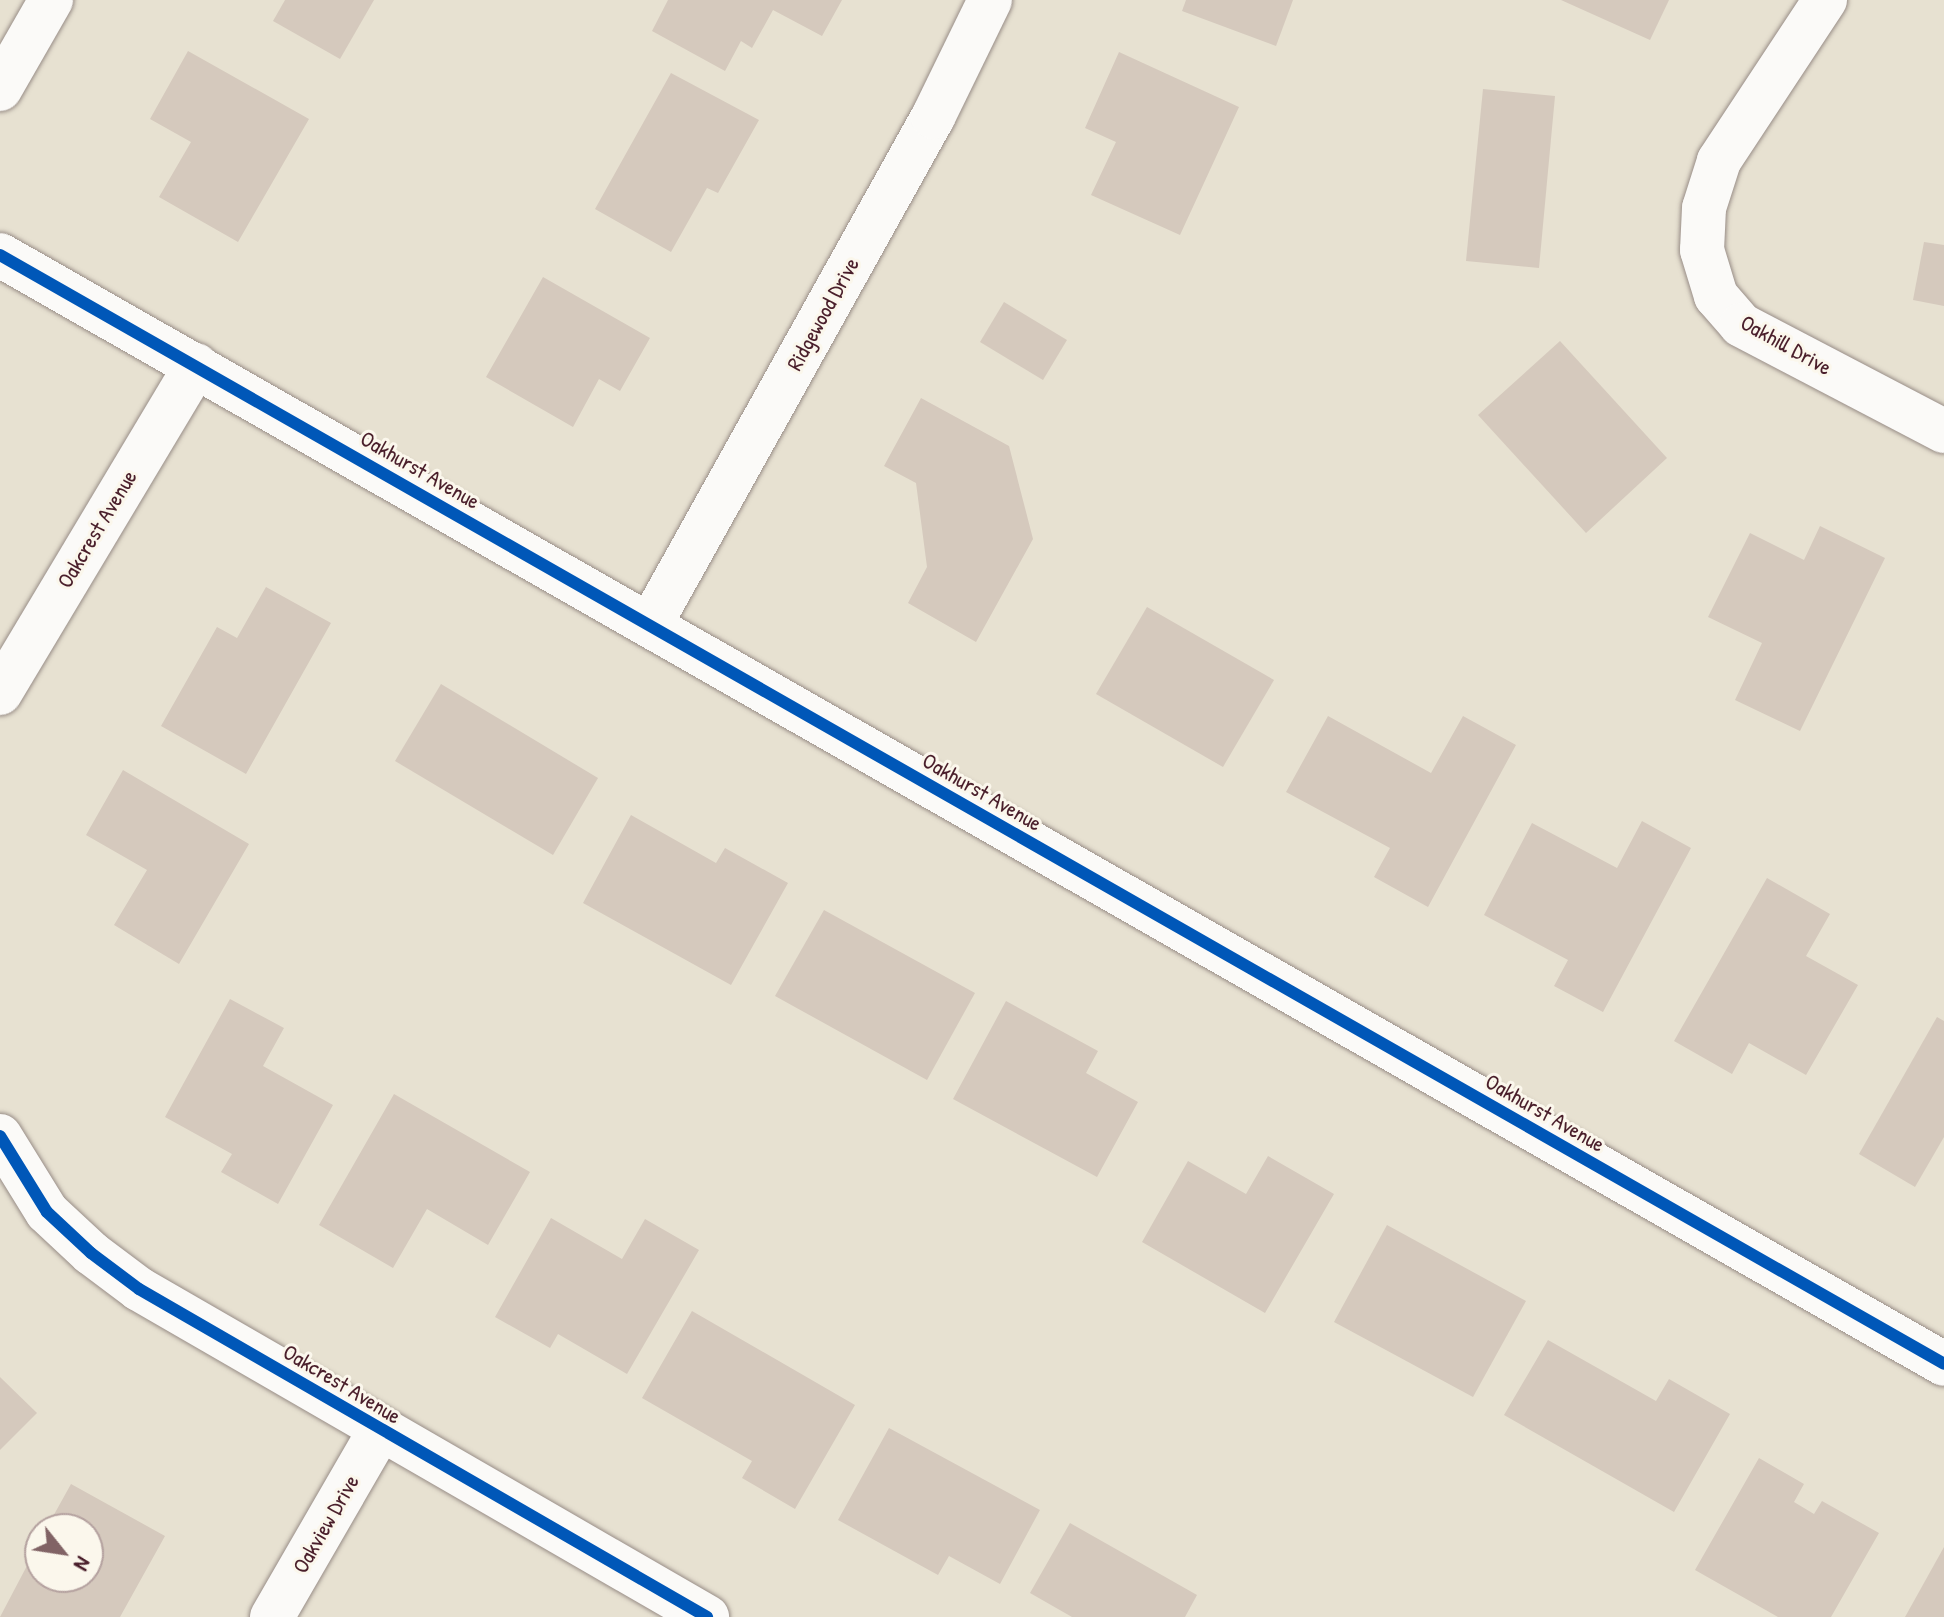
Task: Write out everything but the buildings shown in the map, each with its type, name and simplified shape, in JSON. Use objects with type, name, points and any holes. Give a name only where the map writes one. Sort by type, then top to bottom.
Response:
[{"type":"street","points":[[0,89],[51,0]]},
{"type":"street","name":"Ridgewood Drive","points":[[650,625],[933,117],[990,0]]},
{"type":"street","name":"Oakhill Drive","points":[[1825,0],[1719,161],[1704,208],[1702,250],[1716,296],[1741,325],[1944,431]]},
{"type":"street","name":"Oakhurst Avenue","points":[[0,255],[1944,1364]]},
{"type":"street","name":"Oakcrest Avenue","points":[[0,693],[196,365]]},
{"type":"street","name":"Oakcrest Avenue","points":[[0,1136],[47,1212],[91,1253],[139,1289],[707,1617]]},
{"type":"street","name":"Oakview Drive","points":[[272,1617],[380,1430]]},
{"type":"cycle path","points":[[0,255],[1944,1364]]},
{"type":"cycle path","points":[[0,1136],[47,1212],[91,1253],[139,1289],[707,1617]]}]
